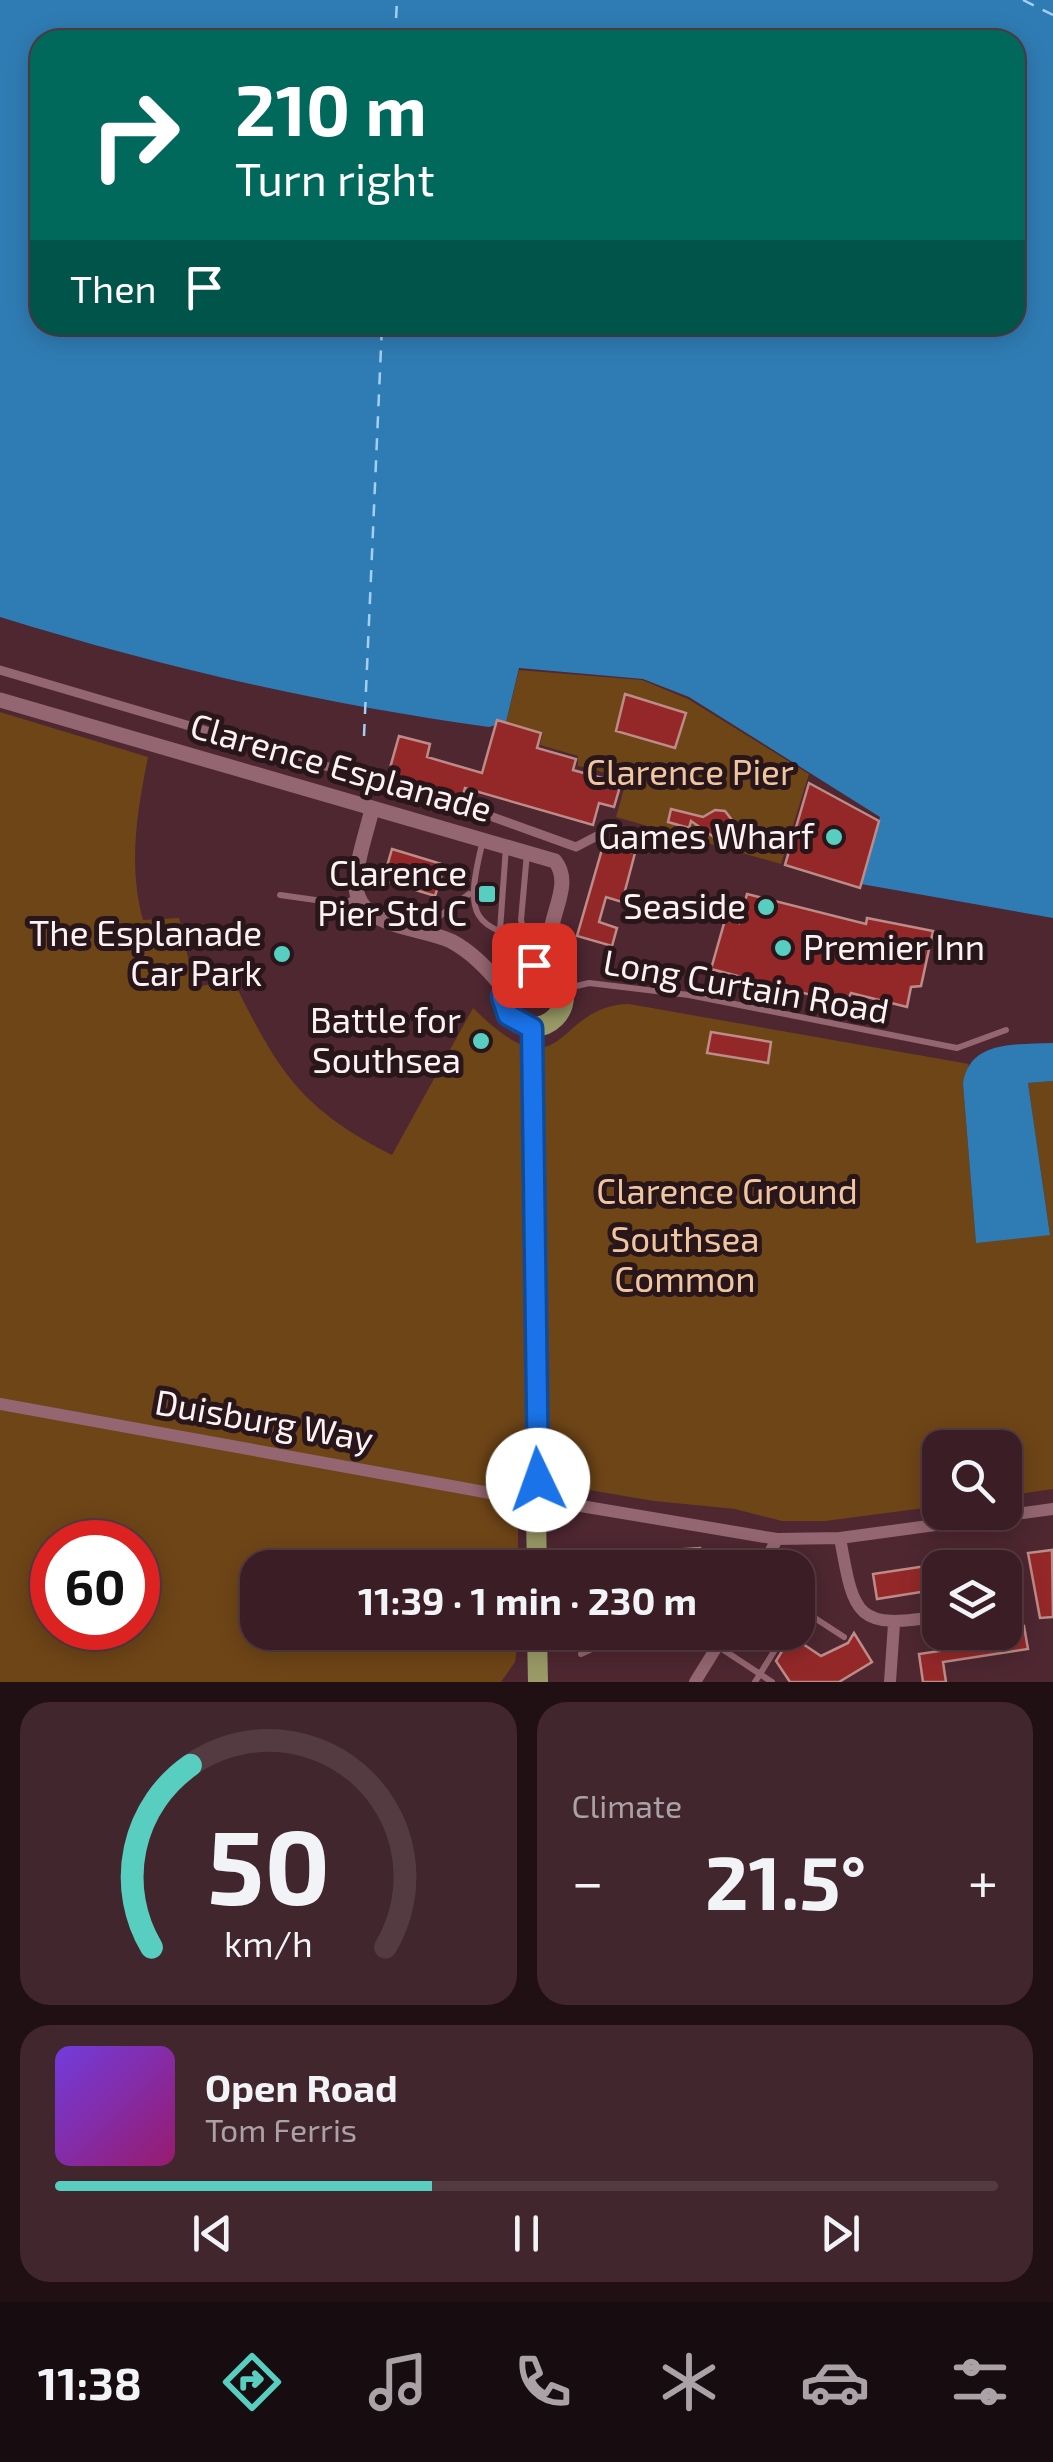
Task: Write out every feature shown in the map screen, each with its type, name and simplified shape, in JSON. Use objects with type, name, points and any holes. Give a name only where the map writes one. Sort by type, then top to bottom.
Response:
[{"type":"main road","points":[[524,966],[544,967],[558,981],[557,1016],[532,1028],[508,1015],[503,988],[524,966]]},
{"type":"main road","points":[[532,1028],[538,1480]]},
{"type":"main road","points":[[539,1550],[551,1486],[538,1480],[524,1485],[518,1498],[523,1512],[545,1512]]},
{"type":"main road","points":[[538,1650],[538,1682]]},
{"type":"street","points":[[0,670],[468,808],[576,848],[599,835]]},
{"type":"street","name":"Clarence Esplanade","points":[[0,700],[554,861],[562,871],[549,941],[558,981]]},
{"type":"street","points":[[372,809],[355,880],[358,896],[380,920],[420,931],[464,950],[503,988]]},
{"type":"street","name":"Duisburg Way","points":[[0,1404],[518,1498]]},
{"type":"street","points":[[545,1512],[575,1505],[777,1539],[840,1538],[1053,1510]]},
{"type":"street","points":[[840,1538],[850,1596],[866,1617],[894,1624],[922,1619]]},
{"type":"street","points":[[771,1550],[777,1539]]},
{"type":"street","points":[[890,1682],[894,1624]]},
{"type":"street","points":[[695,1682],[715,1650]]},
{"type":"lane","points":[[483,839],[470,893],[474,911],[484,923],[500,930],[549,941]]},
{"type":"lane","points":[[500,930],[506,846]]},
{"type":"lane","points":[[525,938],[521,920],[527,851]]},
{"type":"lane","points":[[420,931],[470,893]]},
{"type":"lane","points":[[280,896],[344,904],[358,896]]},
{"type":"lane","name":"Long Curtain Road","points":[[558,981],[690,995],[957,1048],[1006,1030]]},
{"type":"lane","points":[[815,1618],[844,1637]]},
{"type":"lane","points":[[582,1654],[590,1650]]},
{"type":"lane","points":[[725,1650],[772,1682]]},
{"type":"lane","points":[[755,1682],[775,1650]]},
{"type":"green space","name":"Clarence Pier","points":[[519,670],[642,680],[688,699],[809,774],[781,864],[616,817],[627,778],[578,766],[578,756],[540,745],[543,733],[506,722]]},
{"type":"green space","name":"Southsea Common","points":[[0,712],[148,757],[135,859],[143,920],[179,918],[195,988],[232,978],[263,1037],[294,1083],[334,1120],[392,1155],[473,1008],[503,1034],[526,1046],[543,1047],[604,1008],[629,1004],[969,1064],[963,1084],[976,1242],[1050,1234],[1028,1083],[1053,1081],[1053,1489],[1022,1494],[1022,1430],[922,1430],[922,1508],[825,1521],[782,1521],[735,1509],[654,1501],[518,1478],[518,1550],[240,1550],[240,1650],[517,1650],[515,1662],[501,1682],[0,1682]]},
{"type":"water","points":[[0,0],[1053,0],[1053,918],[861,884],[880,817],[689,697],[643,679],[519,668],[506,722],[489,727],[242,682],[0,617]]},
{"type":"water","points":[[1053,1043],[1053,1081],[1028,1083],[1050,1235],[976,1243],[963,1084],[967,1069],[975,1059],[997,1047]]},
{"type":"building","points":[[625,694],[686,713],[675,748],[616,731]]},
{"type":"building","points":[[497,720],[541,733],[537,748],[576,759],[573,770],[621,783],[614,807],[599,803],[593,825],[465,788],[462,798],[388,775],[399,736],[430,744],[427,757],[482,773]]},
{"type":"building","name":"Games Wharf","points":[[809,783],[879,821],[860,888],[785,865]]},
{"type":"building","points":[[671,809],[703,817],[715,810],[725,811],[732,820],[731,830],[715,838],[691,821],[689,828],[668,822]]},
{"type":"building","points":[[603,846],[635,853],[622,902],[606,897],[599,922],[617,928],[612,946],[577,936]]},
{"type":"building","points":[[392,849],[445,865],[435,896],[383,880]]},
{"type":"building","points":[[747,894],[866,924],[867,918],[933,931],[921,986],[911,987],[907,1007],[851,993],[846,1004],[711,969],[725,920],[739,923]]},
{"type":"building","points":[[711,1032],[771,1042],[768,1063],[707,1053]]},
{"type":"building","points":[[1052,1550],[1053,1617],[1040,1618],[1028,1553]]},
{"type":"building","points":[[922,1567],[922,1592],[877,1599],[873,1574]]},
{"type":"building","points":[[1022,1627],[1028,1649],[1022,1650]]},
{"type":"building","points":[[854,1633],[872,1662],[839,1682],[790,1682],[776,1661],[783,1650],[812,1650],[821,1656],[848,1643]]},
{"type":"building","points":[[1021,1650],[943,1662],[946,1682],[923,1682],[919,1654]]},
{"type":"ferry route","points":[[396,30],[397,0]]},
{"type":"ferry route","points":[[1023,0],[1053,15]]},
{"type":"ferry route","points":[[364,736],[382,335]]},
{"type":"place","name":"Games Wharf","points":[[834,837]]},
{"type":"place","name":"Clarence Pier Std C","points":[[487,894]]},
{"type":"place","name":"Seaside","points":[[766,907]]},
{"type":"place","name":"Premier Inn","points":[[783,948]]},
{"type":"place","name":"The Esplanade Car Park","points":[[282,954]]},
{"type":"place","name":"Battle for Southsea","points":[[481,1041]]},
{"type":"route","points":[[534,965],[524,966],[507,978],[502,997],[508,1015],[522,1026],[532,1028],[538,1480]]},
{"type":"park label","name":"Clarence Ground","points":[[727,1192]]}]
